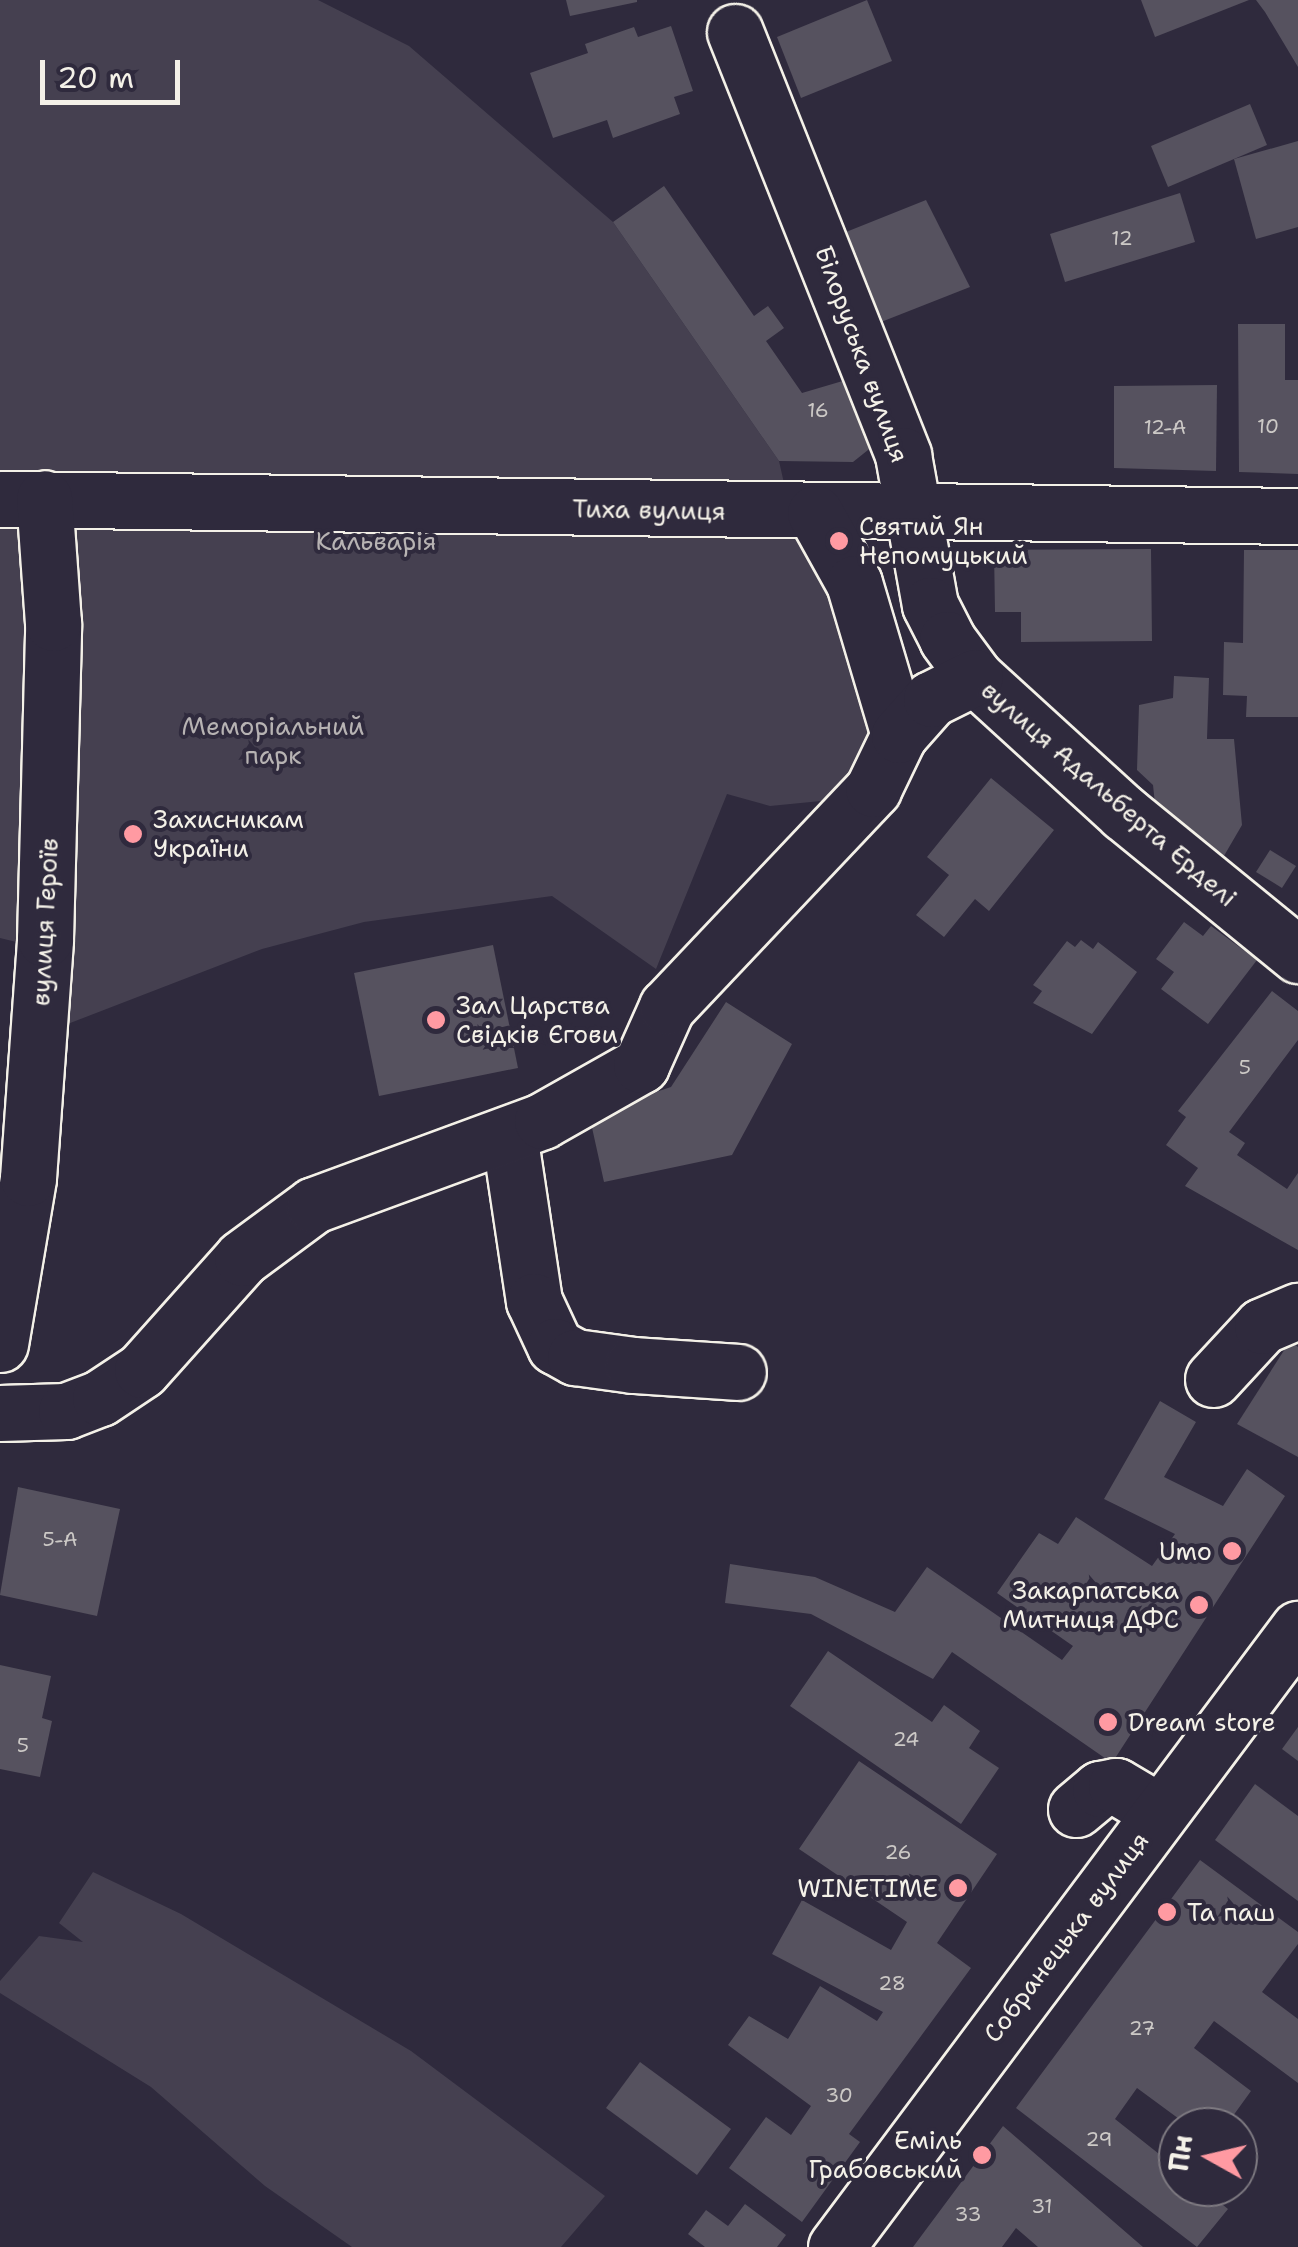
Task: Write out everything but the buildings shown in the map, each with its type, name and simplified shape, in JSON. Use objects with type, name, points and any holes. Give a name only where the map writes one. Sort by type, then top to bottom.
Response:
[{"type":"street","name":"Білоруська вулиця","points":[[735,32],[903,456],[930,606],[975,678]]},
{"type":"street","name":"Тиха вулиця","points":[[22,498],[914,516],[1298,516]]},
{"type":"street","name":"вулиця Героїв","points":[[0,1344],[28,1178],[46,939],[53,623],[22,498]]},
{"type":"street","points":[[815,513],[854,583],[899,735]]},
{"type":"street","name":"вулиця Адальберта Ерделі","points":[[0,1413],[66,1411],[100,1398],[142,1370],[274,1229],[384,1175],[509,1134],[584,1102],[642,1065],[667,1007],[873,789],[899,735],[932,699],[975,678],[1124,813],[1298,955]]},
{"type":"street","points":[[509,1134],[534,1302],[555,1346],[576,1357],[633,1366],[738,1372]]},
{"type":"street","points":[[1212,1379],[1262,1326],[1298,1311]]},
{"type":"street","name":"Собранецька вулиця","points":[[836,2247],[1298,1628]]},
{"type":"street","points":[[1076,1809],[1100,1789],[1116,1786],[1160,1812]]},
{"type":"green space","name":"Кальварія","points":[[0,0],[318,0],[409,46],[613,222],[779,461],[797,541],[815,548],[871,721],[864,758],[831,800],[770,806],[727,794],[656,969],[552,896],[364,922],[262,949],[65,1025],[61,953],[0,938]]},
{"type":"green space","points":[[93,1872],[181,1914],[411,2051],[605,2196],[561,2247],[352,2247],[265,2186],[151,2087],[0,1993],[0,1981],[39,1936],[83,1942],[59,1923]]},
{"type":"place","name":"Святий Ян Непомуцький","points":[[839,541]]},
{"type":"place","name":"Захисникам України","points":[[133,834]]},
{"type":"place","name":"Зал Царства Свідків Єгови","points":[[436,1020]]},
{"type":"place","name":"Umo","points":[[1232,1551]]},
{"type":"place","name":"Закарпатська Митниця ДФС","points":[[1199,1605]]},
{"type":"place","name":"Dream store","points":[[1108,1722]]},
{"type":"place","name":"WINETIME","points":[[958,1888]]},
{"type":"place","name":"Та паш","points":[[1167,1912]]},
{"type":"place","name":"Еміль Грабовський","points":[[982,2155]]},
{"type":"park label","name":"Меморіальний парк","points":[[273,742]]}]
